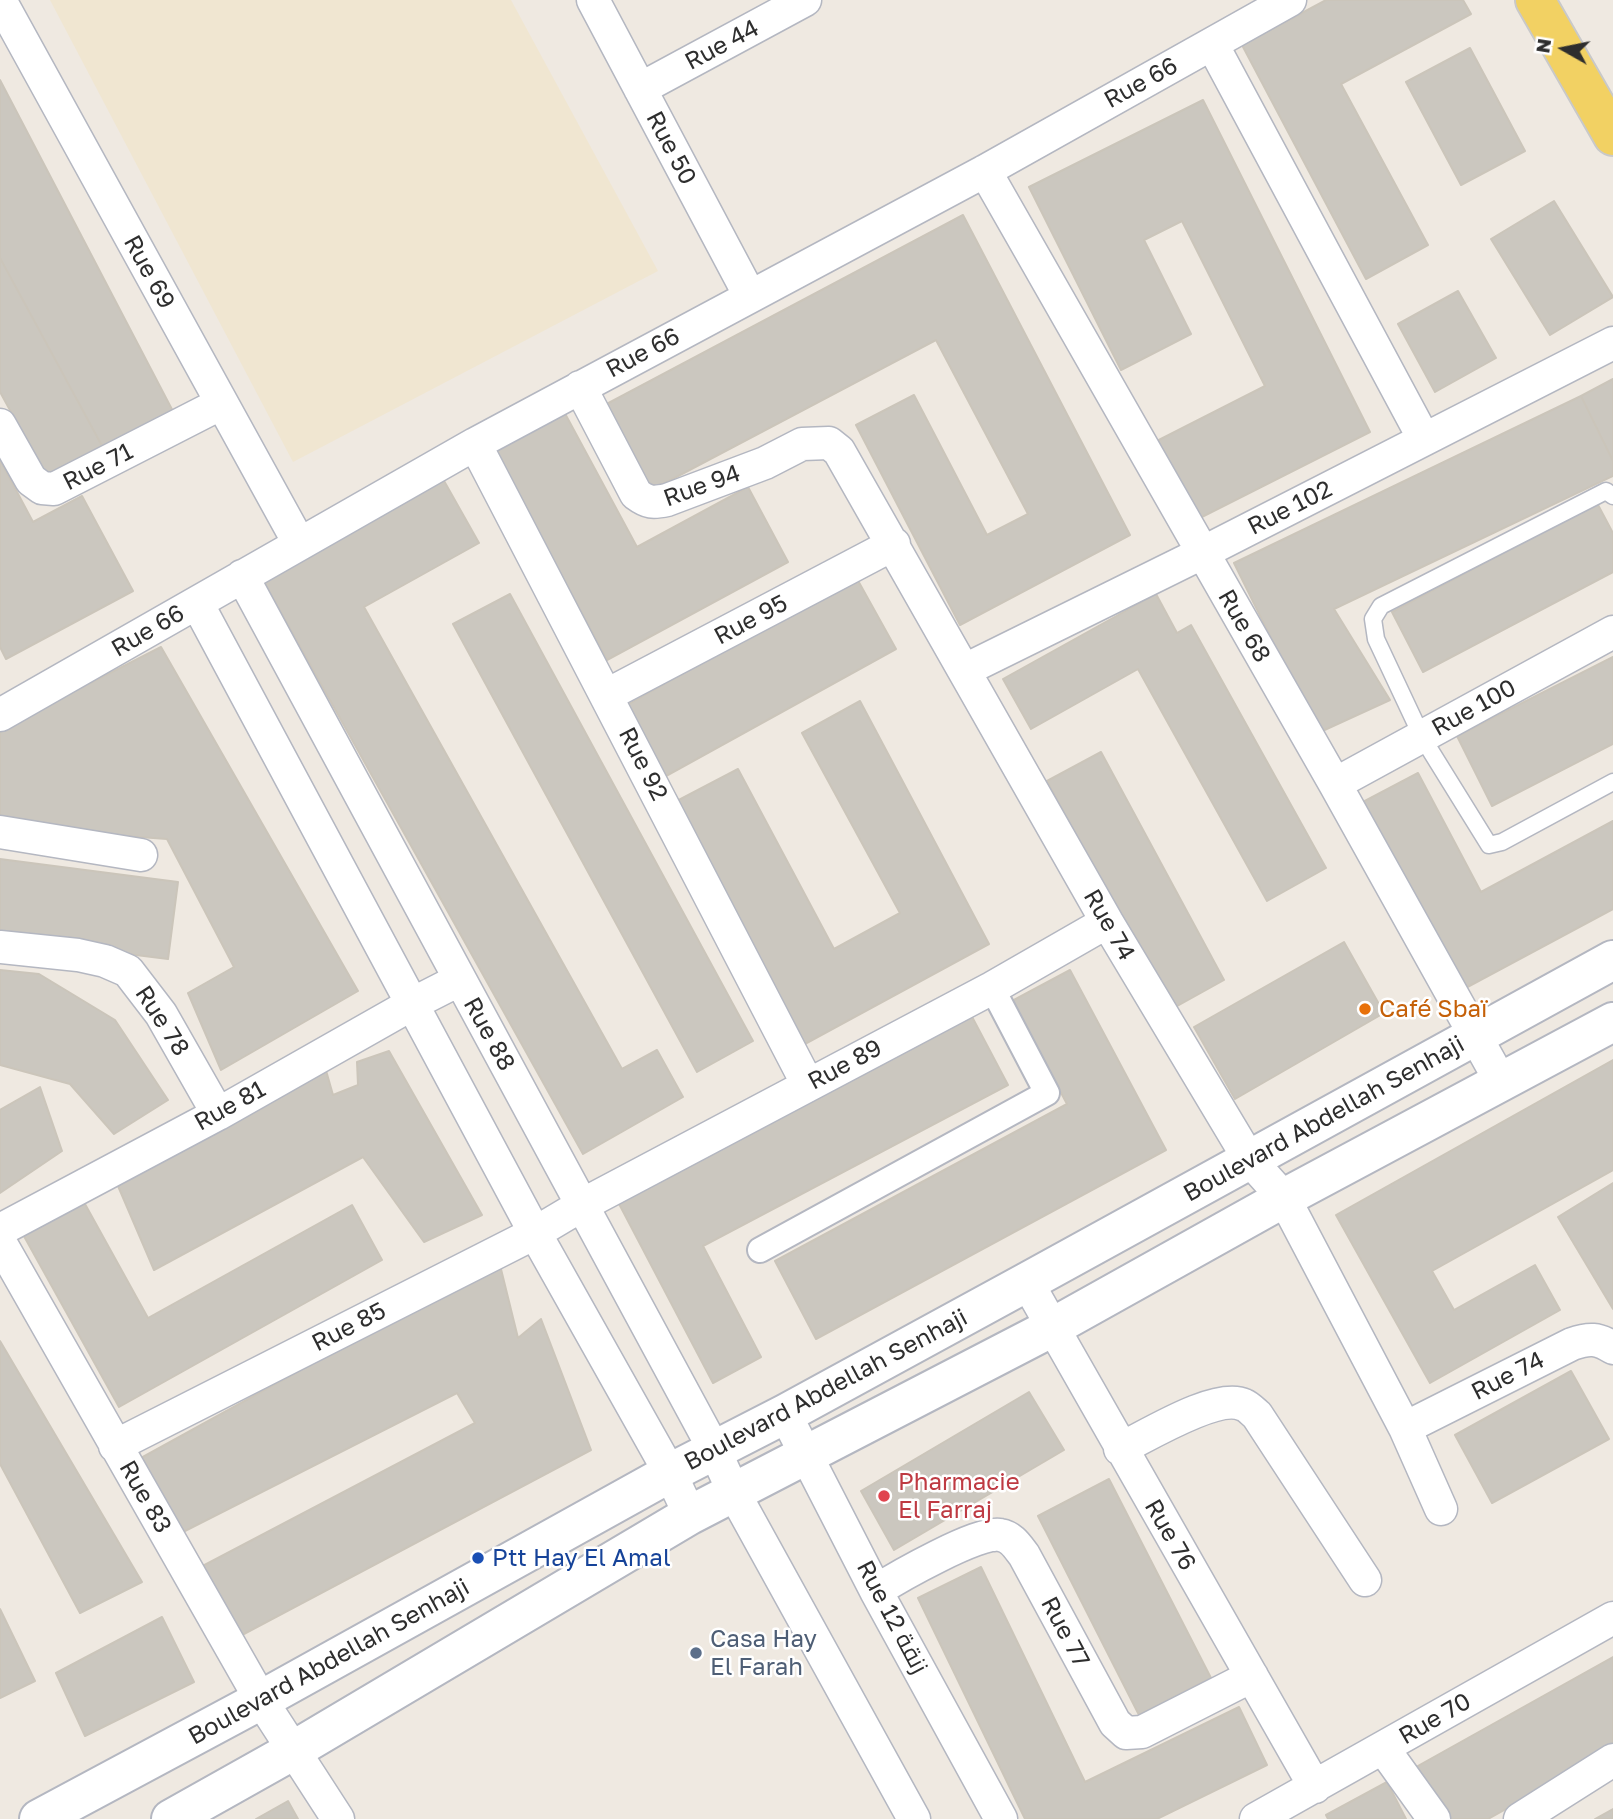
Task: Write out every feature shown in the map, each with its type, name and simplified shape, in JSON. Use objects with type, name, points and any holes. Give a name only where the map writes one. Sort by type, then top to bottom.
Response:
[{"type":"main road","points":[[1535,0],[1613,136]]},
{"type":"street","name":"Rue 50","points":[[593,0],[750,296]]},
{"type":"street","name":"Rue 44","points":[[640,89],[805,0]]},
{"type":"street","name":"Rue 66","points":[[3,707],[197,603],[299,542],[475,444],[985,171],[1212,44],[1257,8],[1290,0]]},
{"type":"street","name":"Rue 69","points":[[4,19],[299,542]]},
{"type":"street","points":[[1212,44],[1424,439]]},
{"type":"street","name":"Rue 68","points":[[985,171],[1335,784],[1501,1082]]},
{"type":"street","name":"Rue 102","points":[[965,670],[1202,553],[1613,343]]},
{"type":"street","name":"Rue 94","points":[[580,387],[636,494],[645,501],[653,503],[667,500],[765,463],[802,444]]},
{"type":"street","name":"Rue 71","points":[[0,425],[31,480],[42,488],[54,489],[222,403]]},
{"type":"street","name":"Rue 74","points":[[802,444],[829,443],[839,451],[1107,922],[1250,1160],[1284,1198],[1405,1428],[1441,1509]]},
{"type":"street","name":"Rue 92","points":[[475,444],[808,1085]]},
{"type":"street","name":"Rue 95","points":[[607,695],[894,544]]},
{"type":"street","name":"Rue 88","points":[[242,576],[715,1451],[734,1493],[914,1819]]},
{"type":"street","points":[[197,603],[535,1233],[670,1474],[690,1515]]},
{"type":"street","name":"Rue 100","points":[[1335,784],[1613,632]]},
{"type":"street","points":[[0,832],[141,855]]},
{"type":"street","name":"Rue 89","points":[[582,1205],[992,988],[1107,922]]},
{"type":"street","name":"Rue 78","points":[[0,947],[78,955],[105,961],[128,971],[161,1014],[218,1114]]},
{"type":"street","name":"Boulevard Abdellah Senhaji","points":[[39,1819],[1613,960]]},
{"type":"street","name":"Rue 81","points":[[0,1230],[218,1114],[459,979]]},
{"type":"street","points":[[760,1250],[1047,1093],[992,988]]},
{"type":"street","name":"Boulevard Abdellah Senhaji","points":[[171,1819],[294,1750],[690,1515],[1051,1328],[1284,1198],[1613,1022]]},
{"type":"street","name":"Rue 85","points":[[115,1446],[535,1233],[582,1205]]},
{"type":"street","name":"Rue 83","points":[[0,1242],[261,1700],[338,1819]]},
{"type":"street","name":"Rue 76","points":[[1027,1282],[1315,1787]]},
{"type":"street","name":"Rue 74","points":[[1405,1428],[1587,1338],[1601,1339],[1613,1348]]},
{"type":"street","points":[[1120,1449],[1209,1405],[1228,1402],[1244,1405],[1257,1416],[1365,1580]]},
{"type":"street","name":"Rue 12 زنقة","points":[[785,1414],[808,1454],[876,1591],[1001,1819]]},
{"type":"street","name":"Rue 77","points":[[876,1591],[908,1571],[982,1537],[998,1534],[1013,1540],[1024,1555],[1115,1723],[1126,1733],[1142,1732],[1251,1676]]},
{"type":"street","name":"Rue 70","points":[[1275,1814],[1315,1787],[1613,1618]]},
{"type":"street","points":[[1383,1748],[1434,1819]]},
{"type":"street","points":[[1520,1819],[1613,1760]]},
{"type":"lane","points":[[1613,496],[1606,491],[1381,606],[1373,619],[1376,639],[1422,737],[1489,845],[1502,842],[1613,782]]},
{"type":"shaded area","points":[[50,0],[511,0],[658,271],[293,462]]},
{"type":"building","points":[[1326,0],[1463,0],[1471,14],[1341,84],[1428,245],[1366,279],[1242,45]]},
{"type":"building","points":[[1470,48],[1525,151],[1461,185],[1406,82]]},
{"type":"building","points":[[0,80],[177,419],[107,455],[0,258]]},
{"type":"building","points":[[1203,100],[1370,432],[1186,525],[1147,446],[1265,386],[1182,221],[1144,240],[1191,334],[1121,370],[1029,187]]},
{"type":"building","points":[[1554,201],[1613,297],[1550,335],[1491,239]]},
{"type":"building","points":[[963,215],[1130,535],[960,625],[856,425],[914,395],[987,535],[1028,514],[936,340],[646,493],[601,407]]},
{"type":"building","points":[[0,258],[107,455],[51,485],[0,392]]},
{"type":"building","points":[[1458,291],[1496,358],[1435,392],[1398,324]]},
{"type":"building","points":[[1613,379],[1613,461],[1581,396]]},
{"type":"building","points":[[1581,396],[1613,461],[1613,476],[1334,609],[1390,700],[1318,733],[1234,563]]},
{"type":"building","points":[[562,408],[637,547],[748,487],[788,562],[607,660],[493,447]]},
{"type":"building","points":[[0,460],[33,522],[82,496],[133,591],[6,659],[0,647]]},
{"type":"building","points":[[439,472],[479,543],[364,607],[622,1069],[657,1050],[683,1097],[583,1154],[259,573]]},
{"type":"building","points":[[1597,503],[1613,533],[1613,572],[1423,672],[1392,612]]},
{"type":"building","points":[[856,577],[896,649],[666,776],[627,705]]},
{"type":"building","points":[[510,594],[753,1041],[697,1072],[453,624]]},
{"type":"building","points":[[1156,594],[1177,633],[1191,625],[1326,868],[1267,901],[1138,669],[1031,729],[1003,679]]},
{"type":"building","points":[[161,647],[358,991],[221,1070],[188,993],[234,967],[167,839],[0,827],[0,729]]},
{"type":"building","points":[[1613,657],[1613,744],[1492,806],[1457,736]]},
{"type":"building","points":[[860,701],[989,944],[803,1045],[673,803],[738,769],[834,949],[900,913],[802,733]]},
{"type":"building","points":[[1101,752],[1224,980],[1170,1010],[1047,781]]},
{"type":"building","points":[[1418,773],[1481,892],[1613,821],[1613,909],[1460,991],[1361,803]]},
{"type":"building","points":[[0,859],[178,882],[168,959],[0,938]]},
{"type":"building","points":[[1344,942],[1384,1013],[1235,1099],[1194,1027]]},
{"type":"building","points":[[0,970],[39,974],[115,1020],[168,1100],[114,1134],[70,1084],[0,1065]]},
{"type":"building","points":[[1070,970],[1166,1150],[816,1339],[775,1261],[1067,1104],[1012,1001]]},
{"type":"building","points":[[970,1013],[1008,1085],[703,1246],[761,1357],[713,1383],[617,1200]]},
{"type":"building","points":[[389,1051],[482,1215],[424,1242],[363,1157],[154,1270],[115,1179],[325,1067],[333,1095],[358,1085],[357,1062]]},
{"type":"building","points":[[1613,1060],[1613,1170],[1432,1271],[1454,1310],[1535,1265],[1560,1310],[1430,1383],[1336,1215]]},
{"type":"building","points":[[40,1087],[62,1151],[0,1193],[0,1110]]},
{"type":"building","points":[[1613,1183],[1613,1309],[1558,1217]]},
{"type":"building","points":[[80,1195],[148,1318],[352,1205],[382,1260],[119,1407],[20,1229]]},
{"type":"building","points":[[499,1261],[518,1338],[541,1319],[591,1450],[242,1635],[195,1570],[475,1423],[457,1393],[179,1534],[141,1458]]},
{"type":"building","points":[[0,1341],[142,1582],[80,1613],[0,1464]]},
{"type":"building","points":[[1571,1371],[1609,1439],[1492,1503],[1455,1435]]},
{"type":"building","points":[[1029,1392],[1064,1450],[894,1550],[861,1491]]},
{"type":"building","points":[[1109,1479],[1211,1678],[1139,1715],[1038,1516]]},
{"type":"building","points":[[981,1567],[1085,1782],[1239,1707],[1267,1765],[1157,1819],[1025,1819],[918,1598]]},
{"type":"building","points":[[0,1609],[35,1681],[0,1698]]},
{"type":"building","points":[[162,1617],[194,1682],[85,1736],[56,1673]]},
{"type":"building","points":[[1613,1657],[1613,1749],[1488,1819],[1445,1819],[1416,1767]]},
{"type":"building","points":[[1387,1782],[1406,1819],[1328,1819],[1326,1815]]},
{"type":"building","points":[[288,1801],[298,1819],[256,1819]]},
{"type":"building","points":[[1613,1809],[1613,1819],[1595,1819]]},
{"type":"place","name":"Café Sbaï","points":[[1365,1009]]},
{"type":"place","name":"Pharmacie El Farraj","points":[[884,1496]]},
{"type":"place","name":"Ptt Hay El Amal","points":[[478,1558]]},
{"type":"place","name":"Casa Hay El Farah","points":[[696,1653]]}]
